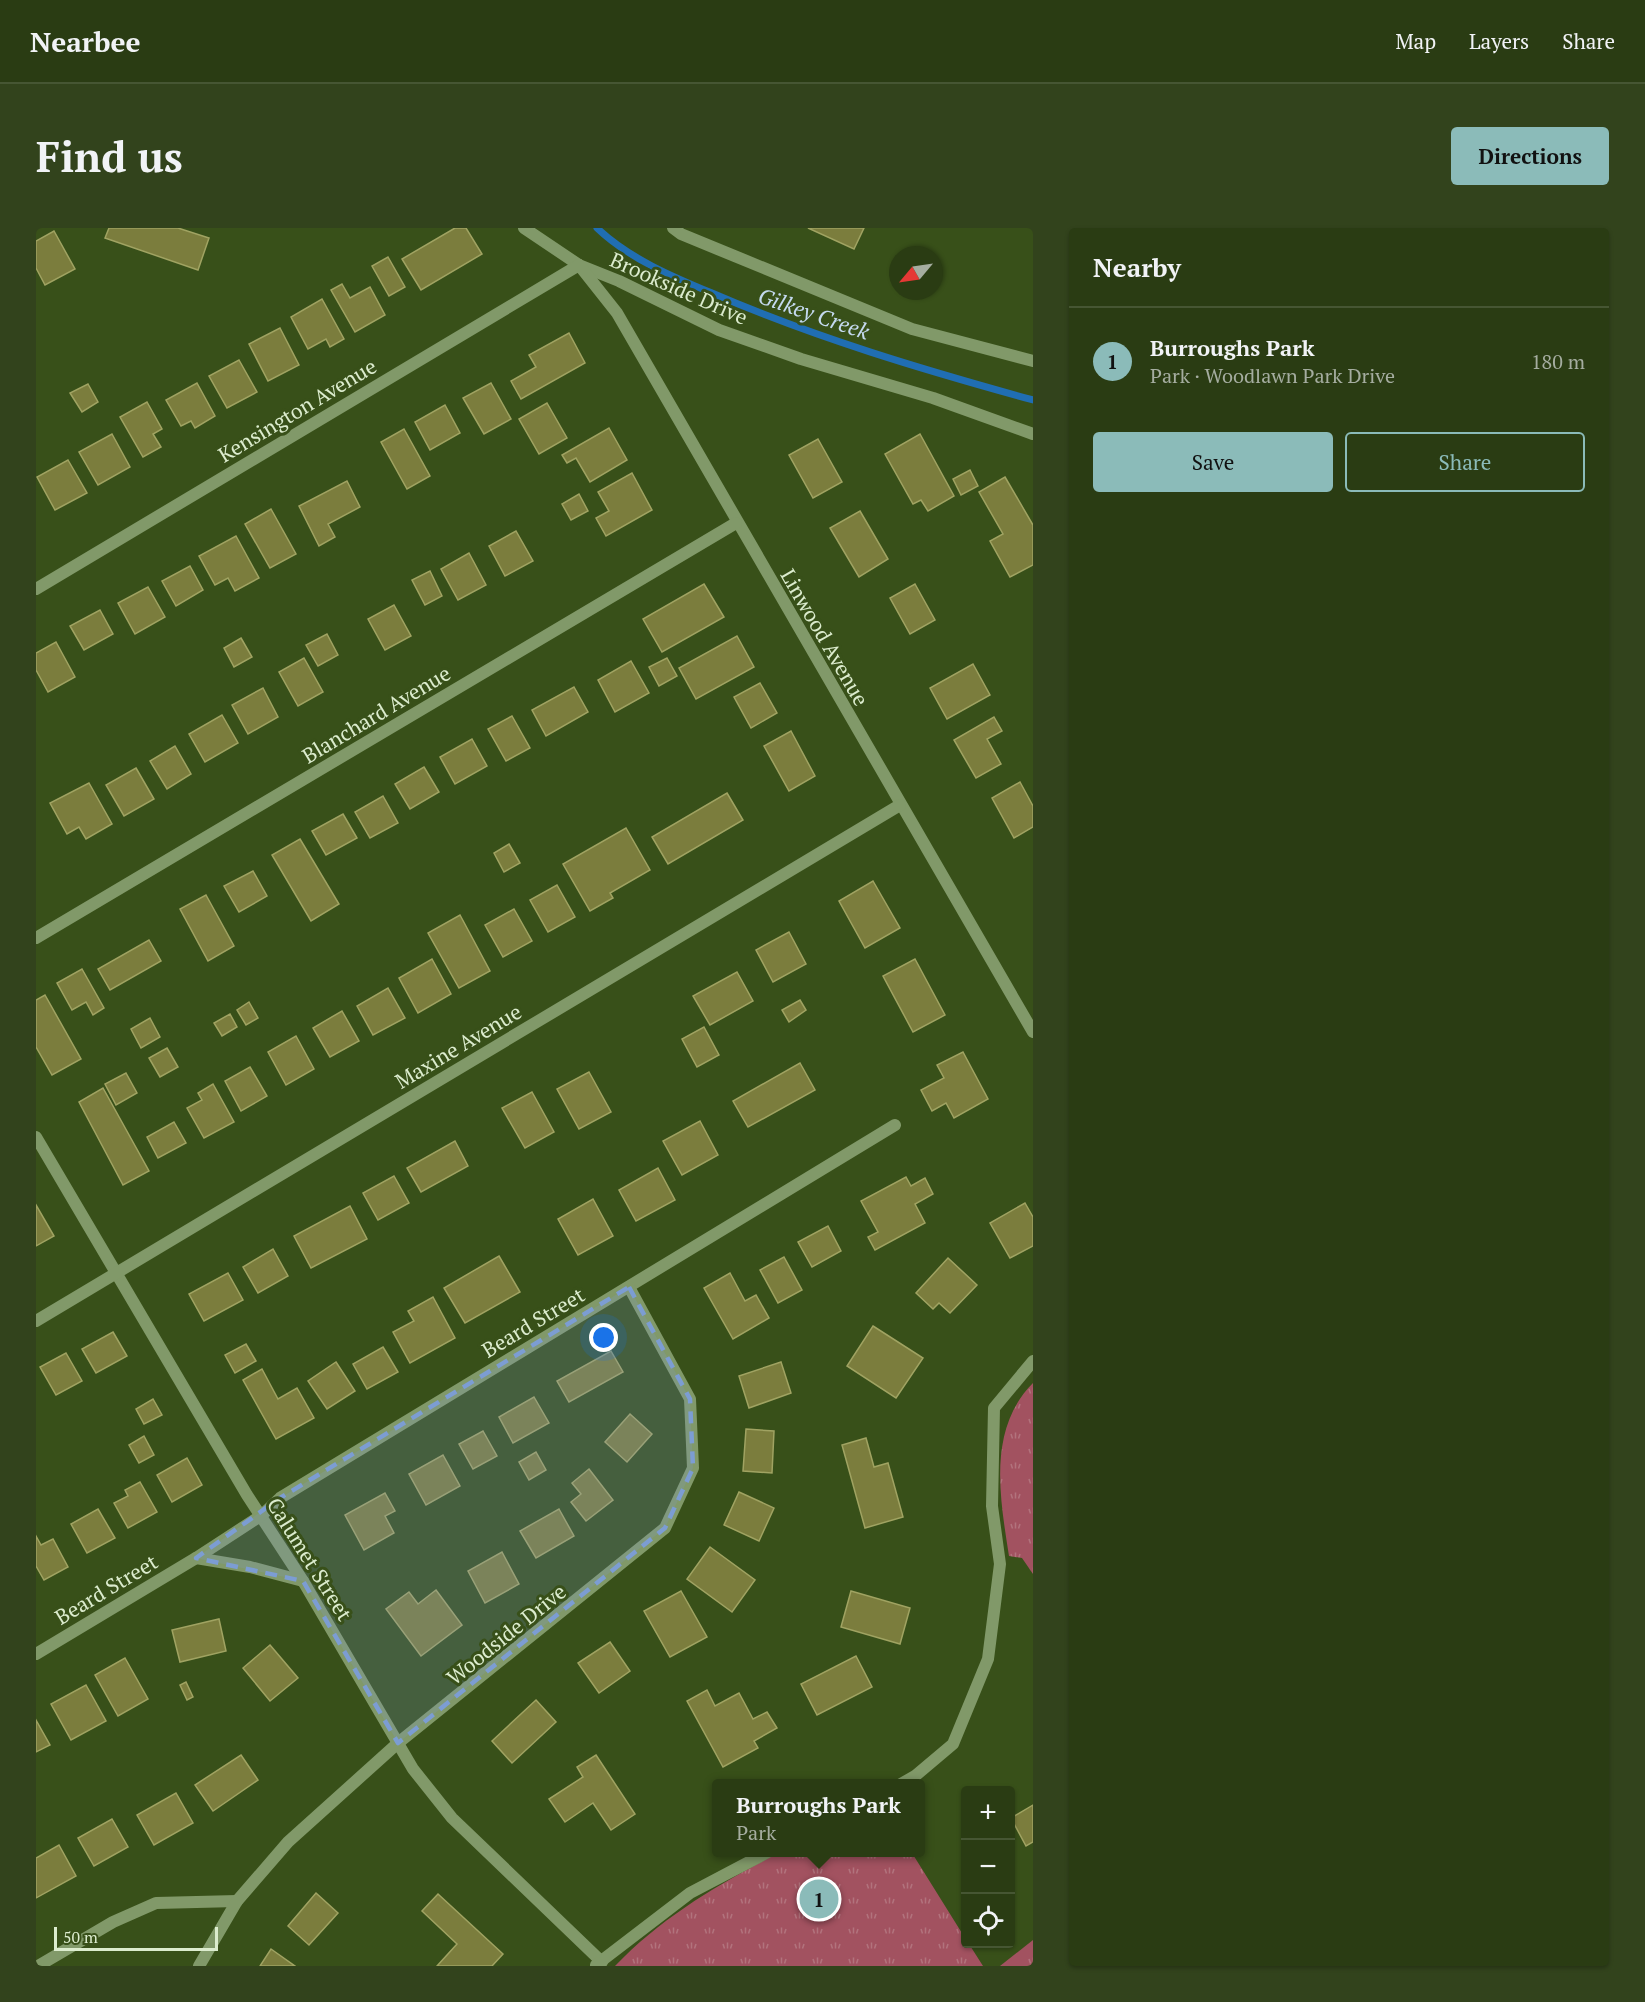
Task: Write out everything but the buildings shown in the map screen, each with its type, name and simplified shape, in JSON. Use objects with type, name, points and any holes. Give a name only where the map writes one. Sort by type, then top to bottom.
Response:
[{"type":"street","name":"Brookside Drive","points":[[524,228],[579,265],[619,281],[719,330],[801,359],[933,398],[1033,434]]},
{"type":"street","points":[[673,228],[692,238],[912,329],[1033,361]]},
{"type":"street","name":"Linwood Avenue","points":[[579,265],[617,313],[1033,1032]]},
{"type":"street","name":"Kensington Avenue","points":[[36,589],[579,265]]},
{"type":"street","name":"Blanchard Avenue","points":[[36,938],[736,522]]},
{"type":"street","name":"Maxine Avenue","points":[[36,1321],[900,805]]},
{"type":"street","name":"Beard Street","points":[[36,1654],[196,1558],[262,1515],[280,1498],[895,1125]]},
{"type":"street","name":"Calumet Street","points":[[36,1137],[247,1495],[303,1581],[413,1769],[452,1818],[598,1964]]},
{"type":"street","name":"Woodside Drive","points":[[199,1966],[237,1901],[288,1842],[398,1743],[665,1528],[693,1468],[690,1399],[629,1287]]},
{"type":"street","points":[[910,1779],[953,1744],[988,1659],[1000,1564],[992,1506],[994,1408],[1033,1361]]},
{"type":"street","points":[[196,1558],[250,1567],[303,1581]]},
{"type":"street","points":[[598,1964],[690,1893],[758,1857]]},
{"type":"street","points":[[38,1966],[113,1922],[156,1903],[237,1901]]},
{"type":"highlighted area","points":[[629,1287],[690,1399],[693,1468],[665,1528],[398,1743],[303,1581],[196,1558],[280,1498]]},
{"type":"green space","points":[[1033,1383],[1033,1574],[1022,1558],[1009,1556],[1002,1511],[1000,1465],[1009,1421],[1018,1401]]},
{"type":"green space","points":[[771,1857],[914,1857],[961,1932],[961,1948],[972,1948],[983,1966],[615,1966],[652,1932],[693,1902]]},
{"type":"green space","points":[[1033,1940],[1033,1966],[1000,1966]]},
{"type":"waterway","name":"Gilkey Creek","points":[[597,228],[623,249],[652,266],[751,309],[871,352],[1033,400]]},
{"type":"place","name":"Burroughs Park","points":[[819,1899]]}]
